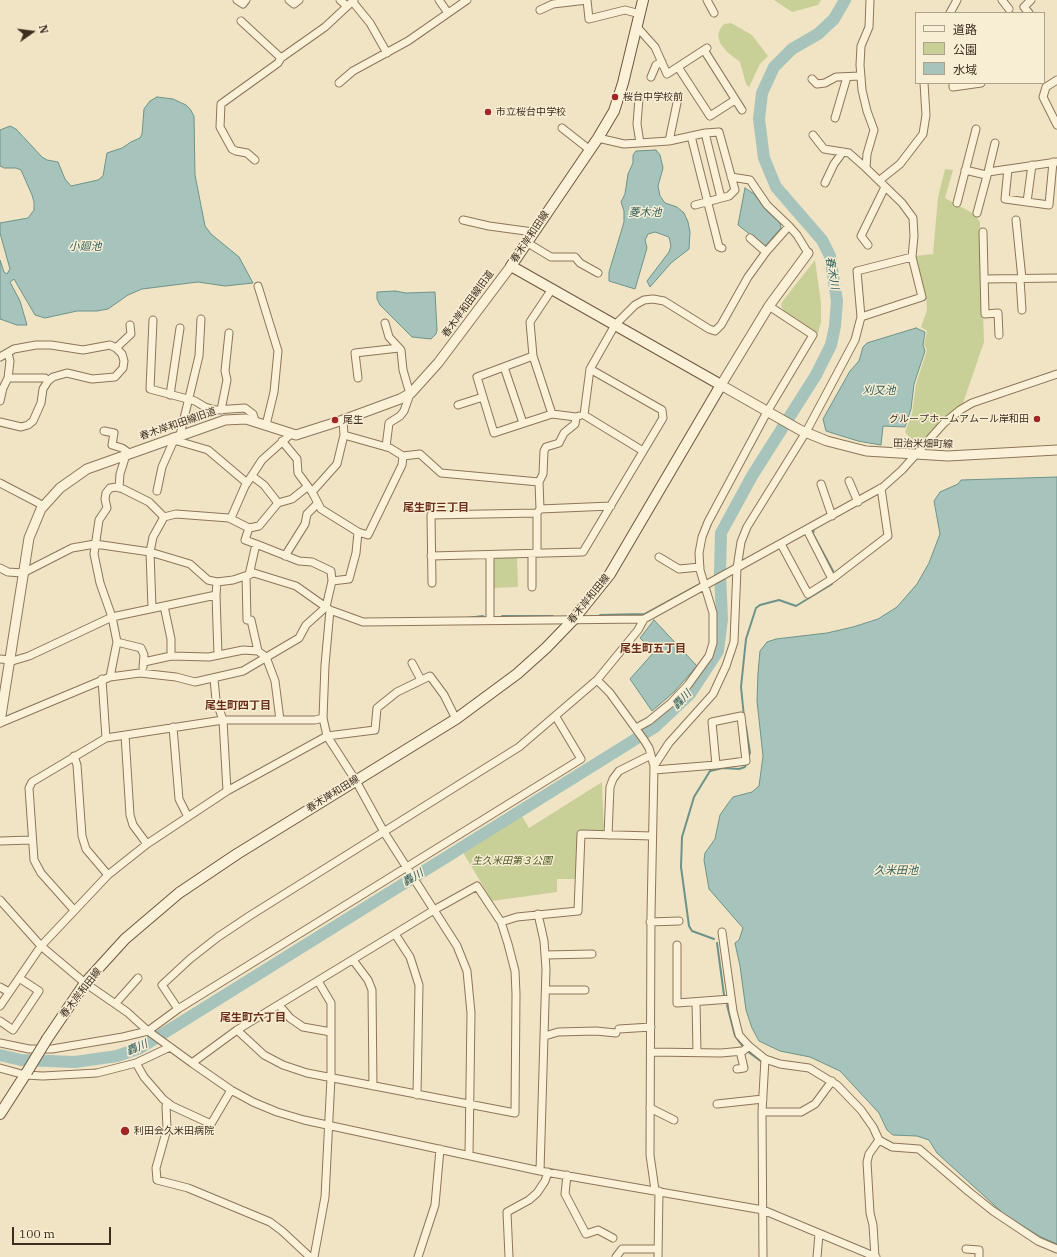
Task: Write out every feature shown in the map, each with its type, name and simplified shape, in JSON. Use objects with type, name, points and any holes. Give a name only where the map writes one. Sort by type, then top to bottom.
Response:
[{"type":"main road","name":"春木岸和田線","points":[[0,1114],[47,1039],[85,983],[126,939],[179,893],[236,854],[456,719],[517,674],[546,648],[573,620],[610,574],[721,385],[511,266],[598,138],[619,98],[644,0]]},
{"type":"street","points":[[237,0],[242,4],[246,0]]},
{"type":"street","points":[[289,0],[294,4],[298,0]]},
{"type":"street","points":[[340,0],[351,2],[370,23],[387,53]]},
{"type":"street","points":[[439,0],[448,13]]},
{"type":"street","points":[[339,83],[353,71],[387,53],[467,0]]},
{"type":"street","points":[[540,10],[553,4],[587,0],[589,19],[625,10],[640,14]]},
{"type":"street","points":[[707,0],[714,13]]},
{"type":"street","points":[[866,168],[867,154],[874,130],[867,111],[860,65],[861,46],[869,27],[870,0]]},
{"type":"street","points":[[951,12],[957,0]]},
{"type":"street","points":[[1002,0],[1010,9]]},
{"type":"street","points":[[1029,12],[1024,7],[1031,0]]},
{"type":"street","points":[[255,160],[247,153],[232,149],[220,127],[222,104],[278,63],[281,58],[325,27],[351,2]]},
{"type":"street","points":[[241,21],[281,58]]},
{"type":"street","points":[[637,27],[655,47],[667,74],[705,49],[742,110]]},
{"type":"street","points":[[651,77],[656,65],[662,62]]},
{"type":"street","points":[[678,67],[710,116],[735,100]]},
{"type":"street","points":[[812,79],[817,84],[825,84],[836,77],[861,76]]},
{"type":"street","points":[[835,118],[847,77]]},
{"type":"street","points":[[1057,80],[1045,85],[1043,97],[1044,102],[1057,125]]},
{"type":"street","points":[[880,180],[900,164],[923,134],[926,115],[924,84]]},
{"type":"street","points":[[953,84],[953,87],[974,84]]},
{"type":"street","points":[[639,98],[637,124],[640,143]]},
{"type":"street","points":[[669,141],[678,98]]},
{"type":"street","points":[[562,128],[590,150]]},
{"type":"street","points":[[957,203],[976,129]]},
{"type":"street","points":[[598,138],[624,144],[669,141],[706,133],[719,132],[735,190],[729,196],[695,205]]},
{"type":"street","points":[[706,133],[721,198]]},
{"type":"street","points":[[813,135],[824,149],[849,153],[880,180],[914,218],[912,257],[922,297],[861,317]]},
{"type":"street","points":[[691,136],[719,246],[722,248]]},
{"type":"street","points":[[978,213],[995,143]]},
{"type":"street","points":[[825,183],[834,164],[843,152]]},
{"type":"street","points":[[965,170],[987,174],[1008,169],[1055,162],[1049,205],[1005,199],[1008,169]]},
{"type":"street","points":[[1027,202],[1032,165]]},
{"type":"street","points":[[731,177],[750,180],[767,205],[797,235],[808,253],[769,306],[721,385],[767,412]]},
{"type":"street","points":[[868,244],[861,236],[873,220],[885,187]]},
{"type":"street","points":[[463,220],[489,226],[533,232]]},
{"type":"street","points":[[1016,220],[1022,310]]},
{"type":"street","points":[[532,586],[539,482],[543,474],[544,451],[546,447],[559,443],[564,433],[575,424],[580,416],[590,369],[615,325],[635,305],[644,300],[653,299],[664,301],[715,330],[721,325],[748,277],[766,252],[789,226]]},
{"type":"street","points":[[983,232],[985,314],[998,314],[999,335]]},
{"type":"street","points":[[750,238],[766,252]]},
{"type":"street","points":[[526,242],[551,257],[575,257],[580,263],[598,274]]},
{"type":"street","points":[[654,768],[669,743],[713,694],[726,666],[734,642],[736,568],[741,542],[747,527],[806,432],[852,347],[861,317],[857,272],[912,257]]},
{"type":"street","name":"春木岸和田線旧道","points":[[0,723],[29,538],[44,506],[60,488],[80,472],[225,420],[246,419],[291,434],[299,434],[380,408],[410,394],[446,354],[511,266]]},
{"type":"street","points":[[984,279],[1057,278]]},
{"type":"street","points":[[258,286],[278,351],[274,392],[266,425]]},
{"type":"street","points":[[552,289],[530,322],[533,356],[552,414]]},
{"type":"street","points":[[636,728],[649,721],[671,703],[688,685],[709,656],[713,643],[713,614],[710,600],[704,586],[700,567],[699,553],[702,537],[708,522],[767,412],[813,335],[769,306]]},
{"type":"street","points":[[157,491],[162,467],[176,437],[189,400],[199,356],[202,319]]},
{"type":"street","points":[[153,320],[150,389],[195,401],[205,407],[220,410],[249,410],[253,414],[255,421]]},
{"type":"street","points":[[385,322],[389,337],[401,350],[403,370],[410,394],[404,411],[389,424],[386,447]]},
{"type":"street","points":[[116,348],[131,334],[130,325]]},
{"type":"street","points":[[170,395],[180,328]]},
{"type":"street","points":[[220,410],[227,380],[225,371],[229,333]]},
{"type":"street","points":[[0,357],[24,346],[51,345],[83,350],[110,345],[122,354],[124,361],[123,368],[115,377],[92,379],[67,373],[57,375],[48,381],[43,389],[38,413],[33,421],[28,425],[21,427],[0,421]]},
{"type":"street","points":[[358,378],[355,353],[399,348]]},
{"type":"street","points":[[0,401],[3,388],[8,378],[10,361],[8,353]]},
{"type":"street","points":[[533,356],[477,377],[494,433],[552,414],[580,416],[643,451]]},
{"type":"street","points":[[504,367],[523,423]]},
{"type":"street","points":[[431,556],[583,552],[662,418],[662,410],[590,369]]},
{"type":"street","points":[[0,568],[8,572],[23,573],[72,548],[95,544],[150,552],[190,564],[208,580],[217,582],[254,573],[296,586],[328,608],[363,622],[644,618],[807,530],[881,488],[902,470],[944,423],[960,410],[972,403],[1057,374]]},
{"type":"street","points":[[8,378],[44,378],[48,381]]},
{"type":"street","points":[[458,404],[483,397]]},
{"type":"street","name":"田治米畑町線","points":[[767,412],[826,441],[866,451],[948,456],[1057,450]]},
{"type":"street","points":[[152,608],[150,552],[153,537],[164,517],[176,514],[231,518],[249,528],[259,526],[278,503],[292,499],[310,489],[337,464],[344,435],[343,420]]},
{"type":"street","points":[[104,431],[114,433],[112,445],[122,448],[128,454],[120,474],[119,488]]},
{"type":"street","points":[[231,518],[237,502],[262,460],[291,434]]},
{"type":"street","points":[[344,435],[386,447],[403,456],[420,454],[441,473],[539,482]]},
{"type":"street","points":[[176,437],[208,450],[248,483]]},
{"type":"street","points":[[282,441],[298,459],[298,473],[326,513],[358,532],[368,535],[402,466],[403,456]]},
{"type":"street","points":[[252,476],[264,485],[278,503]]},
{"type":"street","points":[[849,480],[858,502]]},
{"type":"street","points":[[0,483],[44,506]]},
{"type":"street","points":[[821,484],[832,516]]},
{"type":"street","points":[[110,677],[117,642],[112,617],[100,583],[94,554],[99,520],[107,508],[105,499],[106,493],[110,488],[119,488],[149,502],[164,517]]},
{"type":"street","points":[[781,544],[808,594],[832,579],[888,536],[881,488]]},
{"type":"street","points":[[285,556],[305,524],[307,514],[318,503]]},
{"type":"street","points":[[432,583],[431,516],[611,506]]},
{"type":"street","points":[[249,528],[245,540],[300,561],[312,562],[331,571],[332,581],[328,608],[323,718],[327,736],[356,781],[384,832],[457,946],[467,971],[471,1013],[469,1155]]},
{"type":"street","points":[[807,530],[832,579]]},
{"type":"street","points":[[332,581],[349,579],[356,553],[358,532]]},
{"type":"street","points":[[256,544],[247,575],[247,620],[251,620],[258,651]]},
{"type":"street","points":[[490,555],[490,620]]},
{"type":"street","points":[[659,557],[680,569],[700,567]]},
{"type":"street","points":[[217,582],[218,655]]},
{"type":"street","points":[[0,659],[9,661],[29,656],[112,617],[216,595]]},
{"type":"street","points":[[164,606],[171,639],[171,656]]},
{"type":"street","points":[[0,723],[102,679],[110,677],[142,673],[176,677],[195,682],[214,679],[243,671],[299,638],[306,625],[328,608]]},
{"type":"street","points":[[178,1008],[162,985],[190,959],[218,937],[519,747],[556,717],[597,680],[638,630],[644,618]]},
{"type":"street","points":[[117,642],[141,648],[144,655],[142,673]]},
{"type":"street","points":[[144,662],[171,656],[209,657],[243,650],[258,651],[266,657],[275,681],[280,720]]},
{"type":"street","points":[[412,663],[421,680]]},
{"type":"street","points":[[0,1006],[41,946],[108,875],[147,844],[227,791],[327,736],[375,730],[377,708],[398,692],[430,676],[444,695],[456,719]]},
{"type":"street","points":[[102,679],[106,738]]},
{"type":"street","points":[[214,679],[216,700],[223,720],[227,791]]},
{"type":"street","points":[[597,680],[610,693],[644,740],[651,755],[654,768],[650,922],[650,1155],[657,1191],[658,1257]]},
{"type":"street","points":[[654,768],[716,765],[746,761],[741,716],[712,722],[716,765]]},
{"type":"street","points":[[0,1043],[29,1049],[52,1049],[123,1038],[149,1031],[178,1008],[408,868],[581,759],[556,717]]},
{"type":"street","points":[[74,910],[40,873],[34,860],[31,840],[29,788],[32,782],[106,738],[223,720],[314,720],[323,718]]},
{"type":"street","points":[[173,727],[178,799],[188,817]]},
{"type":"street","points":[[125,735],[130,815],[133,825],[147,844]]},
{"type":"street","points":[[608,835],[610,787],[613,779],[619,771],[651,755]]},
{"type":"street","points":[[74,756],[77,765],[82,836],[86,848],[108,875]]},
{"type":"street","points":[[501,922],[517,917],[538,914],[578,911],[581,834],[652,836]]},
{"type":"street","points":[[0,841],[31,840]]},
{"type":"street","points":[[192,1063],[237,1030],[434,910],[477,886],[501,922],[514,971],[516,994],[515,1113],[307,1073],[283,1065],[264,1055],[237,1030]]},
{"type":"street","points":[[0,900],[41,946],[85,983],[115,1004],[170,1047],[232,1090],[253,1102],[277,1112],[330,1125],[544,1171],[763,1210],[874,1257],[873,1225],[870,1213],[867,1162],[869,1154],[878,1140]]},
{"type":"street","points":[[509,1257],[507,1212],[529,1200],[537,1193],[546,1181],[544,1171],[545,955],[538,914]]},
{"type":"street","points":[[650,922],[679,921]]},
{"type":"street","points":[[722,932],[731,999],[740,1035],[750,1046],[765,1059],[780,1064],[809,1068],[832,1081],[848,1095],[861,1110],[873,1127],[878,1140],[892,1146],[919,1149],[993,1211],[1038,1241],[1057,1249]]},
{"type":"street","points":[[395,934],[410,957],[420,985],[417,1095]]},
{"type":"street","points":[[677,945],[678,1003],[731,999]]},
{"type":"street","points":[[545,955],[592,954]]},
{"type":"street","points":[[353,960],[368,980],[372,990],[373,1086]]},
{"type":"street","points":[[0,1021],[13,1030],[39,991],[19,978]]},
{"type":"street","points":[[115,1004],[138,978]]},
{"type":"street","points":[[314,1257],[325,1197],[325,1160],[330,1125],[331,1078],[331,1003],[318,981]]},
{"type":"street","points":[[0,987],[9,992]]},
{"type":"street","points":[[546,990],[585,990]]},
{"type":"street","points":[[696,1002],[697,1052]]},
{"type":"street","points":[[279,1005],[290,1018],[303,1027],[331,1032]]},
{"type":"street","points":[[545,1036],[558,1032],[618,1031],[651,1026]]},
{"type":"street","points":[[651,1052],[684,1054],[697,1052],[740,1051],[750,1046]]},
{"type":"street","points":[[0,1068],[26,1073],[72,1076],[97,1073],[136,1064],[170,1047]]},
{"type":"street","points":[[737,1069],[744,1068],[740,1051]]},
{"type":"street","points":[[763,1257],[762,1112],[765,1059]]},
{"type":"street","points":[[136,1064],[144,1077],[168,1103],[211,1124],[232,1090]]},
{"type":"street","points":[[762,1112],[801,1112],[815,1104],[832,1081]]},
{"type":"street","points":[[717,1104],[763,1099]]},
{"type":"street","points":[[168,1103],[166,1106],[167,1129],[156,1168],[157,1180],[188,1188],[270,1222],[282,1230],[310,1257]]},
{"type":"street","points":[[650,1108],[674,1120]]},
{"type":"street","points":[[418,1257],[422,1250],[434,1205],[440,1149]]},
{"type":"street","points":[[567,1175],[565,1194],[586,1234],[598,1230],[613,1238]]},
{"type":"street","points":[[817,1257],[819,1234]]},
{"type":"street","points":[[616,1257],[622,1249],[658,1249]]},
{"type":"street","points":[[966,1249],[979,1250],[979,1257]]},
{"type":"green space","points":[[774,0],[821,0],[818,5],[792,12]]},
{"type":"green space","points":[[731,23],[752,35],[768,56],[760,64],[749,87],[746,84],[740,62],[727,52],[720,43],[718,35],[720,29],[724,24]]},
{"type":"green space","points":[[945,169],[953,170],[945,198],[974,214],[980,222],[984,342],[962,406],[947,416],[916,446],[905,432],[912,414],[916,384],[927,350],[924,345],[927,331],[921,327],[927,310],[926,296],[915,256],[933,254],[938,197]]},
{"type":"green space","points":[[815,260],[821,303],[821,322],[818,333],[784,311],[781,306],[782,302]]},
{"type":"green space","points":[[517,557],[518,587],[493,588],[493,562],[496,558]]},
{"type":"green space","name":"生久米田第３公園","points":[[602,782],[604,835],[579,831],[579,879],[557,879],[557,892],[492,901],[461,849],[520,813],[529,828]]},
{"type":"water","name":"小廻池","points":[[157,97],[173,99],[186,105],[194,116],[195,175],[205,226],[211,234],[239,257],[253,283],[225,286],[198,282],[142,289],[128,295],[108,309],[97,311],[77,311],[45,318],[35,315],[14,279],[10,282],[20,301],[27,325],[17,325],[0,319],[0,260],[4,272],[7,274],[10,269],[0,233],[0,223],[28,218],[34,210],[34,202],[21,170],[16,168],[4,168],[0,166],[0,130],[10,126],[16,129],[42,157],[47,160],[58,162],[65,179],[71,186],[98,180],[103,176],[107,153],[122,148],[140,138],[142,134],[144,109],[150,101]]},
{"type":"water","name":"菱木池","points":[[656,150],[660,155],[663,168],[658,186],[660,196],[665,203],[677,207],[684,213],[690,232],[689,249],[671,263],[650,287],[647,281],[669,252],[671,246],[669,237],[655,232],[648,234],[645,240],[647,248],[635,289],[609,281],[609,272],[624,222],[624,211],[621,202],[625,194],[628,174],[633,163],[633,155],[636,151]]},
{"type":"water","points":[[745,188],[754,194],[766,210],[780,223],[781,228],[765,246],[738,225]]},
{"type":"water","points":[[395,291],[406,293],[435,292],[437,330],[436,334],[431,339],[412,337],[380,305],[377,299],[377,292]]},
{"type":"water","name":"刈又池","points":[[916,328],[925,332],[923,345],[925,351],[914,384],[911,409],[905,427],[883,426],[881,445],[858,441],[826,431],[823,419],[850,371],[859,361],[863,347],[867,343]]},
{"type":"water","name":"久米田池","points":[[1057,477],[1057,1244],[1041,1237],[1005,1215],[937,1153],[929,1140],[917,1136],[893,1135],[887,1130],[879,1113],[840,1071],[810,1057],[780,1051],[759,1041],[752,1028],[746,1010],[740,966],[735,943],[739,940],[743,928],[709,889],[704,860],[705,853],[715,839],[720,815],[727,805],[733,797],[752,792],[759,786],[763,756],[757,701],[758,673],[760,651],[767,642],[776,639],[827,633],[853,627],[878,619],[897,607],[917,584],[929,563],[940,534],[934,501],[940,492],[958,484],[961,480]]},
{"type":"water","points":[[654,620],[697,666],[674,692],[652,711],[630,679],[654,652],[640,638]]},
{"type":"waterway","name":"轟川","points":[[0,1055],[21,1060],[75,1062],[117,1056],[140,1048],[655,727],[690,694],[718,651],[722,619],[720,573],[721,533],[752,476],[816,375],[831,345],[835,326],[837,301],[830,256],[822,240],[776,187],[764,158],[759,119],[762,93],[774,67],[792,49],[818,34],[834,19],[845,0]]},
{"type":"waterway","points":[[814,529],[813,534],[833,571]]},
{"type":"waterway","points":[[600,615],[645,614],[700,584]]},
{"type":"waterway","points":[[744,717],[741,687],[746,639],[756,608],[760,605],[779,600],[796,606],[832,584]]},
{"type":"waterway","points":[[467,618],[483,616]]},
{"type":"waterway","points":[[502,616],[553,616]]},
{"type":"waterway","points":[[746,727],[750,753],[748,758]]},
{"type":"waterway","points":[[714,939],[692,931],[689,926],[681,867],[682,837],[694,797],[710,771],[723,768],[739,769],[745,767],[747,762]]},
{"type":"waterway","points":[[717,943],[724,995]]},
{"type":"waterway","points":[[727,1005],[735,1036],[744,1048]]},
{"type":"waterway","points":[[747,1051],[762,1062]]},
{"type":"place","name":"桜台中学校前","points":[[615,97]]},
{"type":"place","name":"市立桜台中学校","points":[[488,112]]},
{"type":"place","name":"グループホームアムール岸和田","points":[[1037,419]]},
{"type":"place","name":"尾生","points":[[335,420]]},
{"type":"place","name":"利田会久米田病院","points":[[125,1131]]},
{"type":"district","name":"尾生町三丁目","points":[[436,508]]},
{"type":"district","name":"尾生町五丁目","points":[[653,649]]},
{"type":"district","name":"尾生町四丁目","points":[[238,706]]},
{"type":"district","name":"尾生町六丁目","points":[[253,1018]]},
{"type":"water label","name":"春木川","points":[[832,273]]}]
